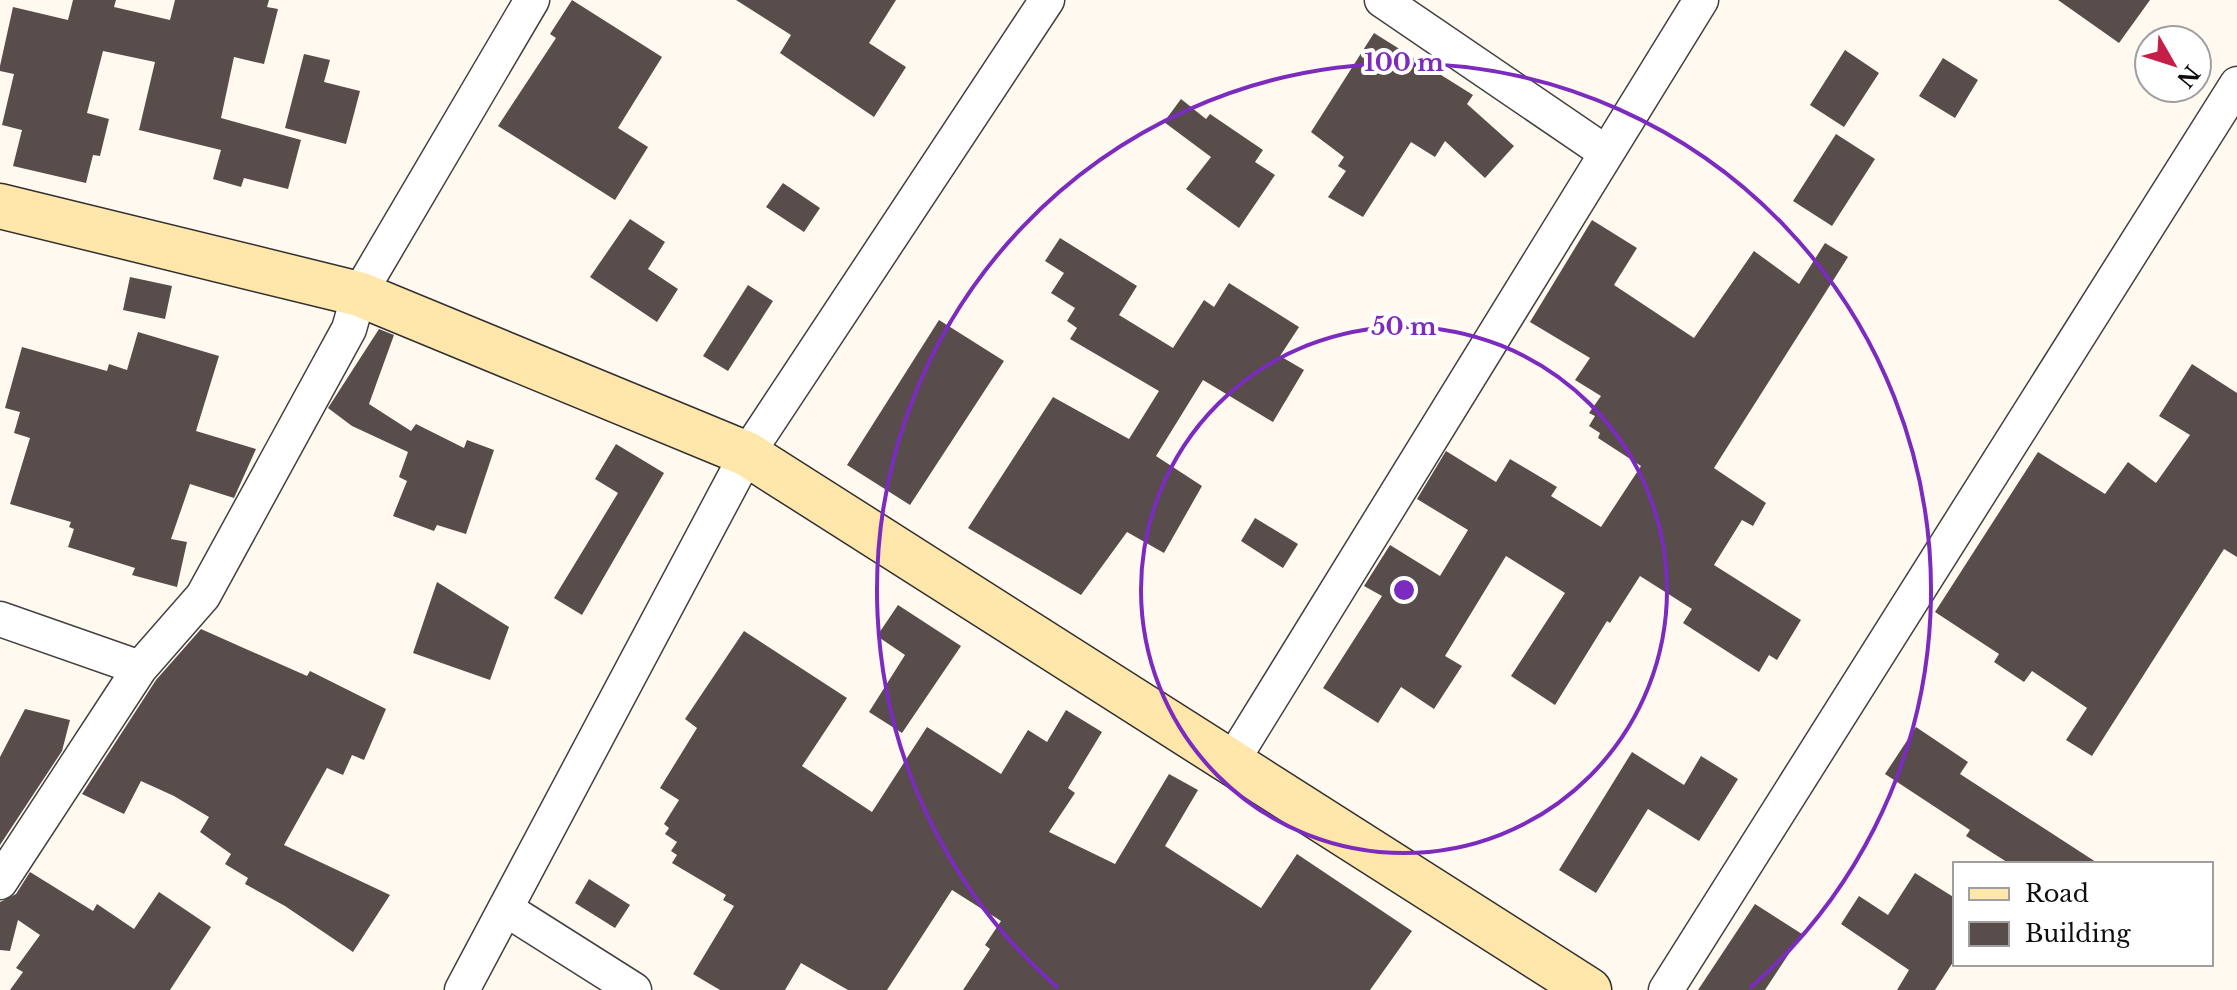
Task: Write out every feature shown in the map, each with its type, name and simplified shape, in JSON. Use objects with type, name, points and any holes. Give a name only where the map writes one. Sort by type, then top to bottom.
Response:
[{"type":"street","points":[[0,882],[140,668],[203,596],[349,329],[359,294],[532,0]]},
{"type":"street","points":[[462,990],[747,454],[1047,0]]},
{"type":"street","points":[[1382,0],[1605,152]]},
{"type":"street","points":[[1232,761],[1701,0]]},
{"type":"street","points":[[1666,990],[2237,84]]},
{"type":"street","points":[[0,206],[359,294],[747,454],[1589,990]]},
{"type":"street","points":[[0,619],[140,668]]},
{"type":"street","points":[[506,909],[634,990]]},
{"type":"building","points":[[73,0],[116,0],[114,7],[170,20],[175,0],[269,0],[267,7],[278,9],[264,64],[234,57],[221,118],[301,140],[288,189],[244,178],[241,187],[213,179],[221,150],[139,130],[155,62],[103,51],[87,113],[109,119],[100,156],[93,155],[86,183],[13,166],[22,130],[2,125],[14,74],[0,71],[0,66],[13,7],[68,20]]},
{"type":"building","points":[[572,0],[662,57],[618,128],[648,147],[615,200],[498,126],[556,38],[550,34]]},
{"type":"building","points":[[736,0],[896,0],[869,43],[906,67],[874,117],[780,53],[791,35]]},
{"type":"building","points":[[2058,0],[2150,0],[2119,43]]},
{"type":"building","points":[[1374,33],[1473,95],[1467,104],[1514,146],[1485,178],[1445,141],[1435,157],[1411,142],[1363,217],[1328,197],[1346,171],[1338,166],[1344,157],[1311,132]]},
{"type":"building","points":[[1845,50],[1879,73],[1844,127],[1810,105]]},
{"type":"building","points":[[304,54],[330,60],[324,82],[360,91],[346,144],[285,128]]},
{"type":"building","points":[[1943,58],[1978,80],[1955,118],[1919,96]]},
{"type":"building","points":[[1181,99],[1206,119],[1210,114],[1263,150],[1255,162],[1275,175],[1239,228],[1186,189],[1211,157],[1164,122]]},
{"type":"building","points":[[1836,134],[1875,159],[1832,226],[1793,201]]},
{"type":"building","points":[[783,183],[820,208],[804,232],[766,207]]},
{"type":"building","points":[[630,219],[665,242],[648,269],[678,289],[657,322],[590,277]]},
{"type":"building","points":[[1592,220],[1637,248],[1614,285],[1694,338],[1754,251],[1799,284],[1825,243],[1848,257],[1714,468],[1766,503],[1753,526],[1742,520],[1714,565],[1801,620],[1777,660],[1769,655],[1759,672],[1683,623],[1692,609],[1640,576],[1610,623],[1607,621],[1555,705],[1511,676],[1565,593],[1506,556],[1445,656],[1462,666],[1434,709],[1401,687],[1378,723],[1323,688],[1382,596],[1364,586],[1390,545],[1440,576],[1468,530],[1417,499],[1446,451],[1496,482],[1510,459],[1557,487],[1551,496],[1601,527],[1641,466],[1598,438],[1600,433],[1589,426],[1595,416],[1589,413],[1601,396],[1575,380],[1590,358],[1530,322]]},
{"type":"building","points":[[1060,238],[1137,286],[1119,315],[1173,348],[1204,300],[1214,307],[1229,283],[1299,327],[1280,356],[1304,370],[1273,422],[1203,380],[1156,456],[1202,486],[1164,553],[1127,532],[1081,595],[968,528],[1053,397],[1129,439],[1159,391],[1070,339],[1077,328],[1067,321],[1075,308],[1051,293],[1064,273],[1045,261]]},
{"type":"building","points":[[130,277],[172,286],[165,319],[123,310]]},
{"type":"building","points":[[748,285],[773,301],[728,371],[703,356]]},
{"type":"building","points":[[939,320],[1004,361],[910,505],[847,465]]},
{"type":"building","points":[[379,329],[394,335],[369,404],[411,431],[416,424],[464,448],[467,440],[494,450],[466,534],[437,525],[434,531],[393,516],[407,481],[399,477],[408,452],[352,426],[328,408]]},
{"type":"building","points":[[138,332],[219,356],[196,431],[256,449],[234,498],[190,484],[171,539],[187,542],[177,587],[132,575],[135,568],[68,547],[74,529],[69,527],[71,522],[10,504],[30,438],[14,433],[20,412],[5,408],[22,347],[107,371],[109,364],[127,370]]},
{"type":"building","points":[[2192,364],[2237,393],[2237,557],[2224,549],[2092,756],[2066,740],[2087,708],[2032,671],[2024,682],[1994,662],[1999,654],[1935,612],[2038,452],[2105,494],[2128,462],[2156,483],[2190,435],[2159,416]]},
{"type":"building","points":[[616,444],[664,473],[582,615],[554,598],[618,493],[595,479]]},
{"type":"building","points":[[1255,518],[1298,544],[1283,568],[1241,541]]},
{"type":"building","points":[[437,582],[509,627],[490,680],[413,653]]},
{"type":"building","points":[[898,605],[961,646],[902,733],[869,712],[905,655],[877,636]]},
{"type":"building","points":[[201,629],[307,676],[310,671],[386,709],[364,760],[352,755],[343,775],[327,768],[284,845],[390,895],[353,952],[285,906],[245,884],[248,878],[225,864],[231,854],[200,832],[209,817],[174,796],[141,781],[124,814],[82,794],[156,680]]},
{"type":"building","points":[[744,631],[847,698],[802,766],[872,812],[927,727],[1001,774],[1028,730],[1047,742],[1066,710],[1102,732],[1068,788],[1075,793],[1049,832],[1115,864],[1169,774],[1198,790],[1165,846],[1261,908],[1297,854],[1412,931],[1370,990],[963,990],[990,949],[985,945],[1001,921],[952,890],[887,990],[848,990],[801,963],[785,990],[720,990],[693,974],[734,906],[723,900],[726,895],[672,863],[677,855],[671,851],[677,842],[665,834],[669,828],[664,824],[679,800],[660,788],[697,728],[685,719]]},
{"type":"building","points":[[25,709],[70,720],[62,751],[0,845],[0,757]]},
{"type":"building","points":[[1916,727],[1968,762],[1960,774],[2096,862],[2007,862],[1966,836],[1970,830],[1885,774]]},
{"type":"building","points":[[1632,752],[1684,785],[1701,756],[1738,779],[1699,841],[1648,809],[1596,893],[1559,870]]},
{"type":"building","points":[[30,872],[93,911],[97,904],[134,929],[159,892],[211,927],[170,990],[10,990],[23,972],[16,968],[40,935],[18,920],[10,951],[0,950],[0,902],[16,894]]},
{"type":"building","points":[[1915,873],[1953,897],[1953,962],[1935,990],[1897,990],[1909,970],[1841,924],[1859,896],[1888,915]]},
{"type":"building","points":[[589,879],[630,905],[615,928],[575,903]]},
{"type":"building","points":[[1755,904],[1802,934],[1765,990],[1698,990]]}]
